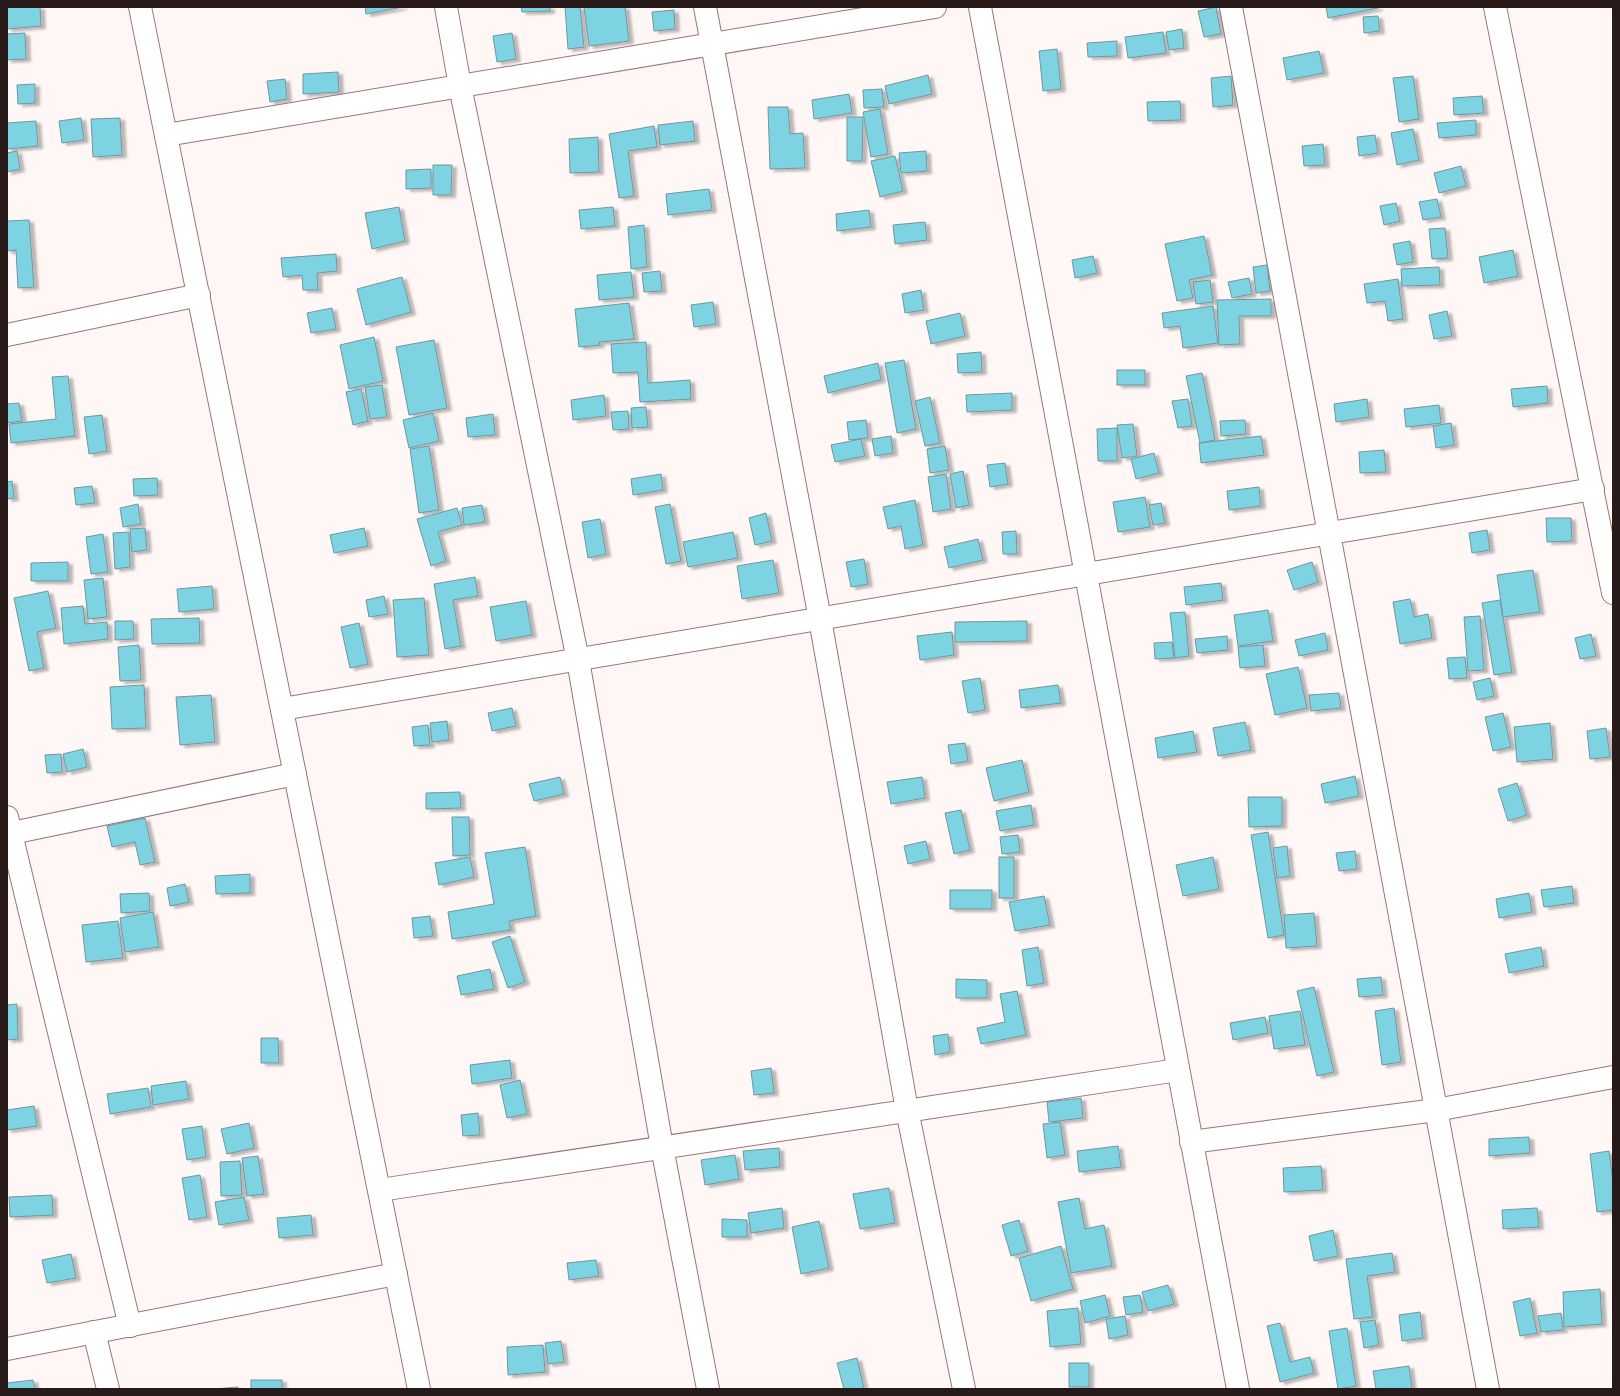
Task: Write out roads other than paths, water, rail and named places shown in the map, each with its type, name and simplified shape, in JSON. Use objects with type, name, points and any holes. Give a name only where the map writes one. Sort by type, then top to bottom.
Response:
[{"type":"street","points":[[140,7],[419,1389]]},
{"type":"street","points":[[446,7],[460,86],[578,660],[662,1147],[708,1389]]},
{"type":"street","points":[[705,7],[820,619],[907,1110],[964,1389]]},
{"type":"street","points":[[166,135],[712,44],[882,11],[936,7]]},
{"type":"street","points":[[980,7],[1238,1389]]},
{"type":"street","points":[[1231,7],[1488,1389]]},
{"type":"street","points":[[1495,7],[1593,489],[1607,532],[1613,593]]},
{"type":"street","points":[[7,335],[199,295]]},
{"type":"street","points":[[282,709],[1593,489]]},
{"type":"street","points":[[130,1326],[8,828],[295,774]]},
{"type":"street","points":[[380,1190],[1178,1070]]},
{"type":"street","points":[[1191,1142],[1436,1110],[1613,1077]]},
{"type":"street","points":[[7,1349],[396,1274]]},
{"type":"street","points":[[94,1332],[108,1389]]}]
